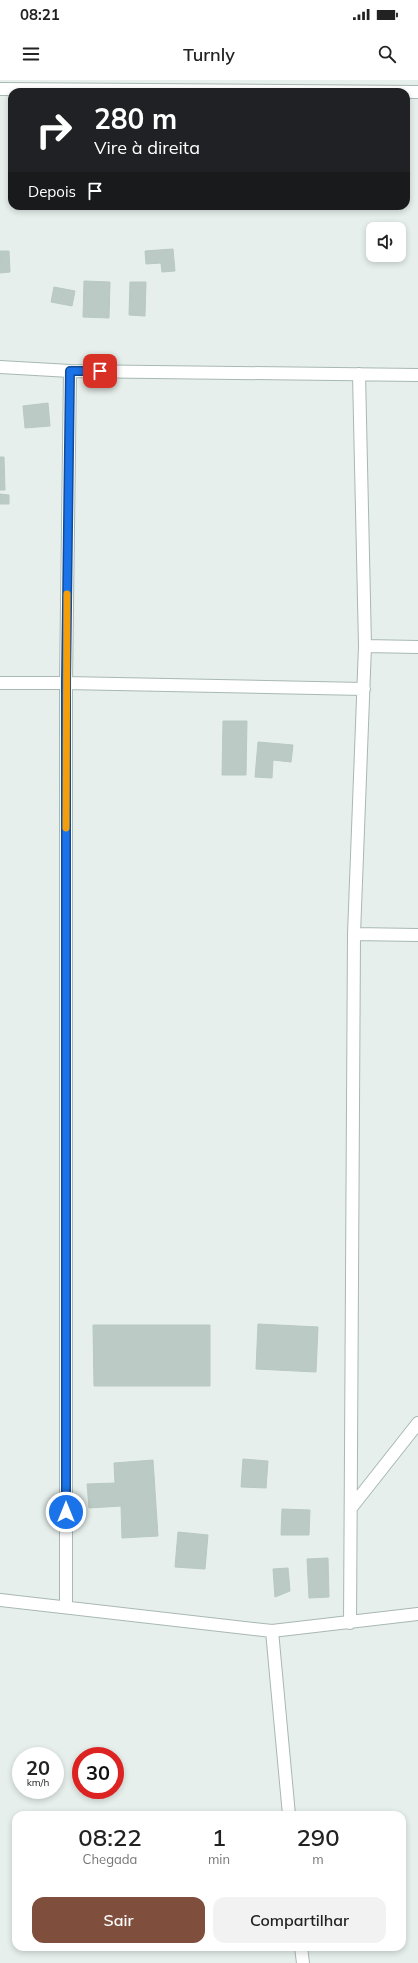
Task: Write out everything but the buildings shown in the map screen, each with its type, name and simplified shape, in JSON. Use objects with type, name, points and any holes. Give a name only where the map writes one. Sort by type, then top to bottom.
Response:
[{"type":"street","points":[[0,367],[70,371],[418,375]]},
{"type":"street","points":[[66,1607],[66,683],[70,371]]},
{"type":"street","points":[[350,1623],[354,934],[365,646],[359,374]]},
{"type":"street","points":[[365,646],[418,647]]},
{"type":"street","points":[[0,683],[364,689]]},
{"type":"street","points":[[354,934],[418,935]]},
{"type":"street","points":[[351,1508],[418,1423]]},
{"type":"street","points":[[0,1600],[272,1631],[418,1614]]},
{"type":"street","points":[[272,1631],[289,1811]]},
{"type":"street","points":[[302,1951],[303,1963]]},
{"type":"slow traffic","points":[[66,828],[67,594]]},
{"type":"route","points":[[66,1512],[66,683],[70,371],[100,371]]}]
